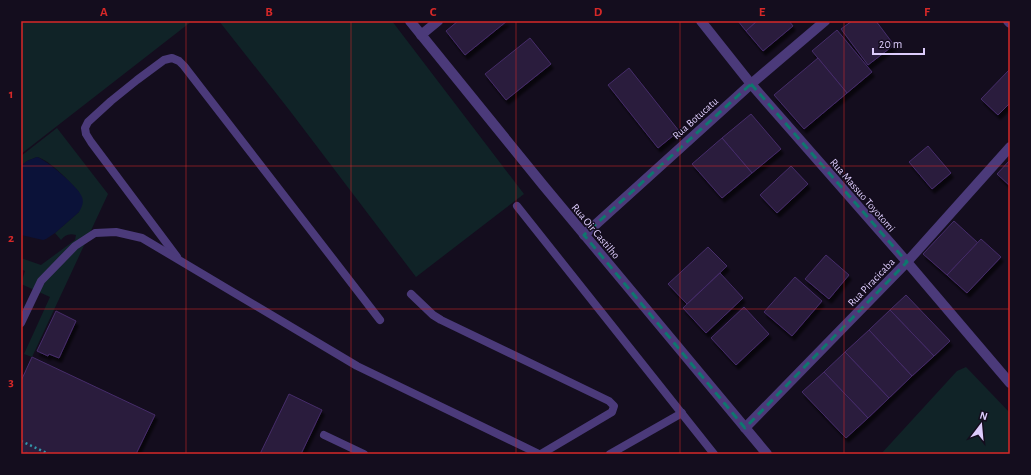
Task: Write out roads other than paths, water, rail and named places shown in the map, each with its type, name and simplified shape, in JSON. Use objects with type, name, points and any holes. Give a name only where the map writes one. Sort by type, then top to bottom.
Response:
[{"type":"street","name":"Rua Oir Castilho","points":[[410,21],[584,235],[766,454]]},
{"type":"street","points":[[421,35],[438,21]]},
{"type":"street","name":"Rua Massuo Toyotomi","points":[[701,21],[751,84],[907,262],[1010,383]]},
{"type":"street","name":"Rua Botucatu","points":[[584,235],[751,84],[825,21]]},
{"type":"street","name":"Rua Piracicaba","points":[[744,428],[907,262],[1010,147]]},
{"type":"lane","points":[[179,260],[91,142],[86,134],[85,128],[88,122],[137,80],[164,60],[172,58],[179,61],[184,66],[380,320]]},
{"type":"lane","points":[[517,206],[714,454]]},
{"type":"lane","points":[[21,323],[41,281],[75,246],[95,233],[116,232],[142,238],[357,366],[540,454],[612,412],[614,406],[609,401],[441,320],[433,315],[411,294]]},
{"type":"lane","points":[[610,454],[682,413]]},
{"type":"lane","points":[[324,435],[364,454]]}]
